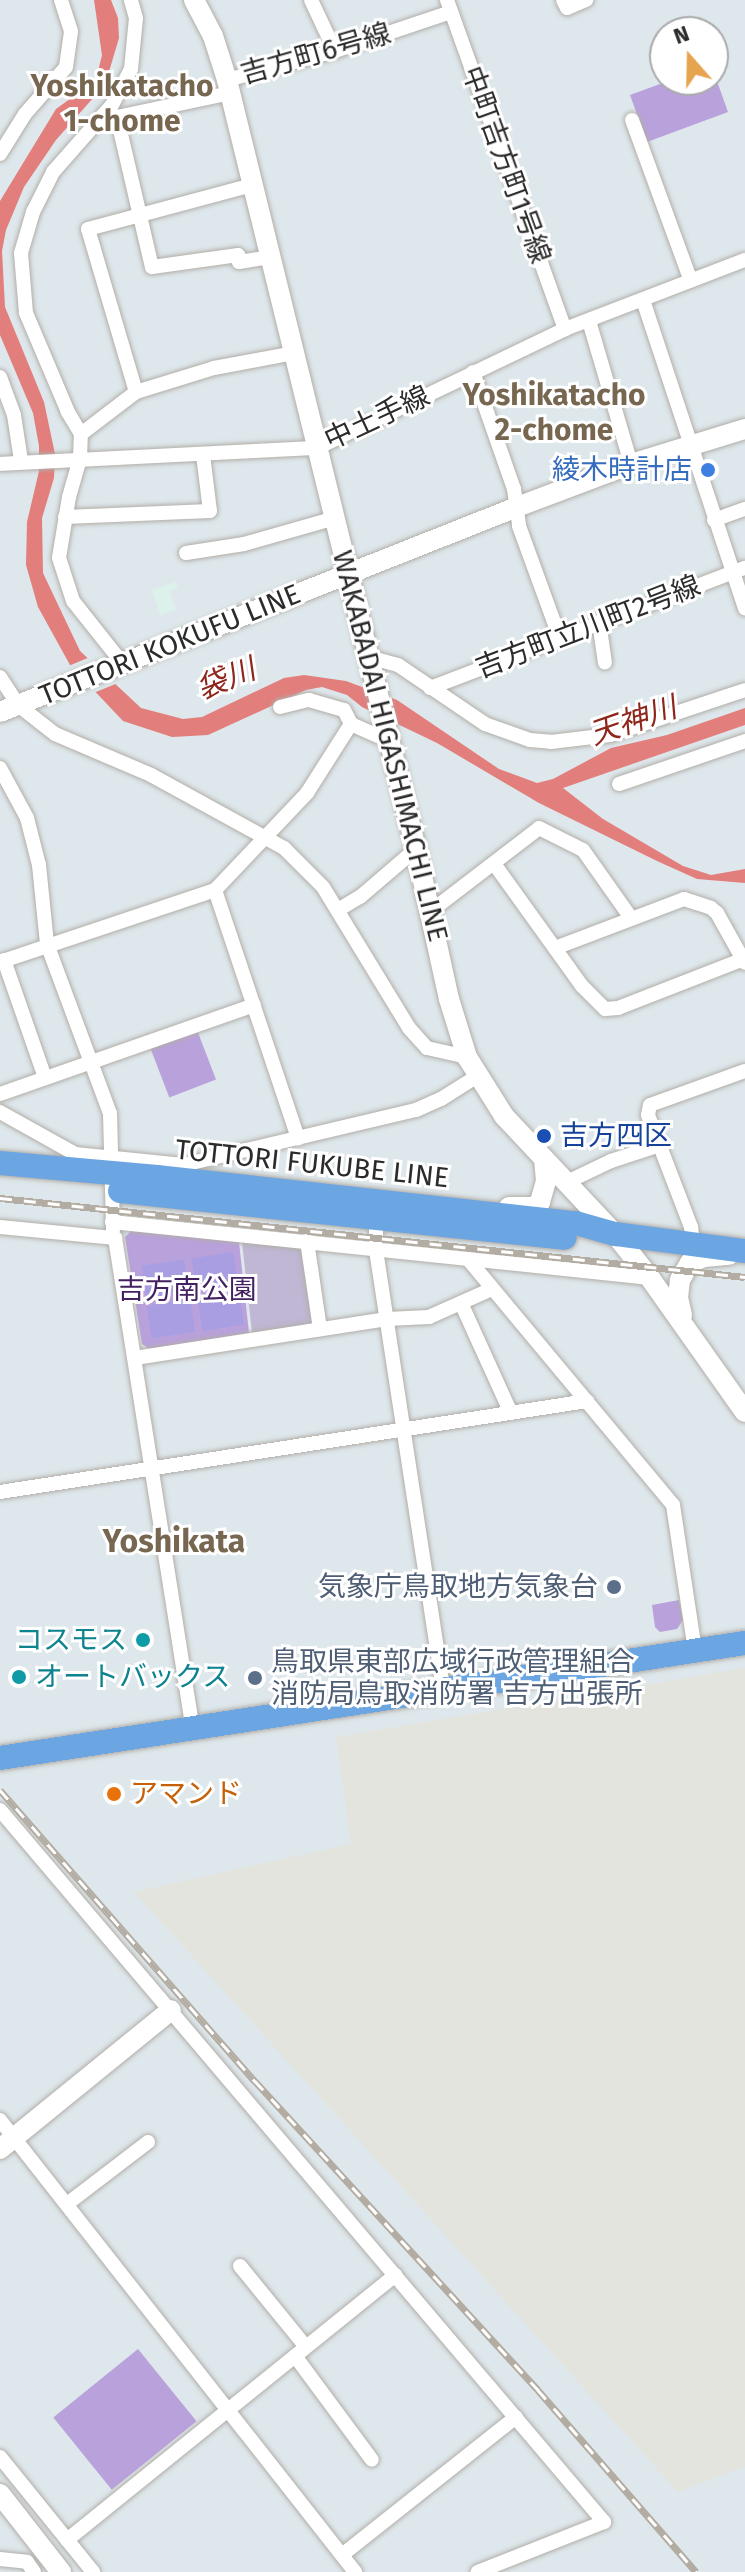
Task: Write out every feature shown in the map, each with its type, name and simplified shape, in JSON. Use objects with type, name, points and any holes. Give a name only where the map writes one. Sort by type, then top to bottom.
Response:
[{"type":"main road","name":"WAKABADAI HIGASHIMACHI LINE","points":[[194,0],[213,36],[228,87],[416,849],[449,999],[467,1057],[476,1077],[504,1116],[615,1234],[650,1278],[745,1412]]},
{"type":"main road","name":"TOTTORI KOKUFU LINE","points":[[9,708],[517,507],[631,464],[745,429]]},
{"type":"main road","points":[[457,1210],[492,1206],[534,1207],[544,1195],[544,1159]]},
{"type":"main road","name":"TOTTORI FUKUBE LINE","points":[[0,1163],[576,1223],[615,1234],[745,1252]]},
{"type":"main road","name":"TOTTORI FUKUBE LINE","points":[[0,1178],[112,1174],[376,1219],[574,1239],[615,1234]]},
{"type":"main road","points":[[683,1321],[678,1298],[680,1280],[690,1263],[704,1257],[745,1252]]},
{"type":"main road","points":[[4,1752],[193,1729],[745,1643]]},
{"type":"main road","points":[[7,2143],[171,2010]]},
{"type":"main road","points":[[0,2494],[61,2572]]},
{"type":"street","points":[[0,154],[25,114],[66,67],[71,31],[61,0]]},
{"type":"street","points":[[121,665],[66,588],[59,558],[81,434],[68,412],[26,313],[21,253],[33,212],[53,172],[114,111],[131,69],[136,18],[131,0]]},
{"type":"street","points":[[311,0],[335,51]]},
{"type":"street","points":[[563,0],[567,8],[586,0]]},
{"type":"street","name":"吉方町6号線","points":[[114,111],[228,87],[335,51],[449,6]]},
{"type":"street","name":"中町吉方町1号線","points":[[449,6],[565,329]]},
{"type":"street","points":[[114,111],[152,267],[238,255],[239,262],[270,257]]},
{"type":"street","points":[[632,120],[691,281]]},
{"type":"street","points":[[136,392],[88,229],[252,185]]},
{"type":"street","name":"中土手線","points":[[0,464],[317,448],[565,329],[745,260]]},
{"type":"street","points":[[643,300],[714,520],[738,571],[745,609]]},
{"type":"street","points":[[589,321],[631,464]]},
{"type":"street","points":[[81,434],[136,392],[214,368],[294,353]]},
{"type":"street","points":[[473,372],[514,489],[519,526],[559,636]]},
{"type":"street","points":[[0,377],[14,415],[24,461]]},
{"type":"street","points":[[65,517],[210,511],[203,455]]},
{"type":"street","points":[[714,520],[745,509]]},
{"type":"street","points":[[186,553],[244,544],[335,518]]},
{"type":"street","name":"吉方町立川町2号線","points":[[430,688],[559,636],[738,571]]},
{"type":"street","points":[[599,622],[605,663]]},
{"type":"street","points":[[370,662],[398,665],[485,724],[530,740],[551,742],[610,735],[745,690]]},
{"type":"street","points":[[0,677],[9,708],[55,734],[151,775],[267,839],[303,864],[338,910],[409,1028],[427,1048],[467,1057]]},
{"type":"street","points":[[280,707],[309,700],[344,710],[351,724],[388,735]]},
{"type":"street","points":[[45,1078],[2,961],[215,890],[267,839],[307,793],[351,724]]},
{"type":"street","points":[[619,784],[745,741]]},
{"type":"street","points":[[0,768],[22,804],[34,841],[47,944],[113,1126],[112,1222],[193,1729]]},
{"type":"street","points":[[431,911],[495,865],[535,829],[550,832],[583,850],[631,918]]},
{"type":"street","points":[[338,910],[360,897],[416,849]]},
{"type":"street","points":[[495,865],[582,986],[605,1009],[618,1008],[744,961],[717,913],[697,902],[678,900],[555,948]]},
{"type":"street","points":[[215,890],[298,1138]]},
{"type":"street","points":[[0,1094],[254,1005]]},
{"type":"street","points":[[693,1245],[691,1227],[648,1115],[650,1105],[745,1071]]},
{"type":"street","points":[[0,1112],[112,1174],[183,1165],[430,1105],[476,1077]]},
{"type":"street","points":[[567,1182],[611,1161],[660,1145]]},
{"type":"street","points":[[376,1219],[376,1250],[443,1690]]},
{"type":"street","points":[[112,1222],[650,1278]]},
{"type":"street","points":[[0,1227],[115,1238]]},
{"type":"street","points":[[307,1241],[320,1329]]},
{"type":"street","points":[[468,1259],[673,1505],[695,1651]]},
{"type":"street","points":[[135,1358],[387,1319],[429,1317],[492,1289]]},
{"type":"street","points":[[461,1303],[511,1413]]},
{"type":"street","points":[[0,1492],[587,1401]]},
{"type":"street","points":[[0,1810],[604,2522],[478,2572]]},
{"type":"street","points":[[0,2120],[7,2143],[67,2204],[355,2572]]},
{"type":"street","points":[[67,2204],[148,2142]]},
{"type":"street","points":[[240,2266],[372,2460]]},
{"type":"street","points":[[67,2540],[395,2275]]},
{"type":"street","points":[[342,2555],[516,2417]]},
{"type":"street","points":[[0,2457],[93,2572]]},
{"type":"street","points":[[0,2559],[27,2562],[34,2572]]},
{"type":"shaded area","points":[[94,0],[111,0],[118,18],[119,38],[108,75],[94,97],[56,140],[24,187],[6,230],[2,251],[5,307],[44,402],[55,454],[54,478],[42,518],[43,573],[80,651],[141,708],[183,719],[202,717],[284,678],[304,675],[346,681],[397,700],[499,769],[537,783],[553,779],[611,748],[667,735],[745,708],[745,725],[563,788],[603,819],[683,866],[711,875],[745,869],[745,883],[697,879],[657,861],[539,803],[437,743],[362,707],[347,695],[322,687],[306,690],[208,735],[172,737],[123,721],[70,665],[38,607],[26,565],[27,522],[39,471],[39,446],[33,413],[0,335],[0,201],[56,109],[96,80],[102,55]]},
{"type":"shaded area","points":[[176,582],[178,588],[169,591],[176,610],[160,615],[152,590]]},
{"type":"shaded area","points":[[242,1242],[303,1247],[314,1323],[252,1333]]},
{"type":"shaded area","points":[[745,1668],[745,2466],[678,2492],[134,1892],[351,1844],[336,1737]]},
{"type":"green space","points":[[649,88],[649,96],[722,96],[728,112],[647,142],[630,95]]},
{"type":"green space","points":[[197,1030],[216,1079],[169,1097],[150,1048]]},
{"type":"green space","name":"吉方南公園","points":[[131,1231],[239,1242],[249,1333],[149,1349],[142,1344],[125,1237]]},
{"type":"green space","points":[[233,1252],[238,1284],[197,1290],[192,1259]]},
{"type":"green space","points":[[184,1259],[189,1292],[147,1298],[142,1266]]},
{"type":"green space","points":[[239,1292],[244,1325],[203,1331],[198,1299]]},
{"type":"green space","points":[[190,1299],[195,1332],[152,1338],[147,1306]]},
{"type":"green space","points":[[679,1600],[683,1620],[677,1629],[660,1632],[655,1627],[652,1605]]},
{"type":"green space","points":[[138,2349],[197,2421],[112,2490],[53,2418]]},
{"type":"pier","points":[[90,657],[118,683],[91,694],[66,667]]},
{"type":"railway","points":[[0,1198],[745,1277]]},
{"type":"railway","points":[[0,1790],[255,2081],[538,2390],[696,2572]]},
{"type":"place","name":"綾木時計店","points":[[708,470]]},
{"type":"place","name":"吉方四区","points":[[544,1136]]},
{"type":"place","name":"気象庁鳥取地方気象台","points":[[614,1587]]},
{"type":"place","name":"コスモス","points":[[143,1640]]},
{"type":"place","name":"オートバックス","points":[[19,1677]]},
{"type":"place","name":"鳥取県東部広域行政管理組合 消防局鳥取消防署 吉方出張所","points":[[255,1678]]},
{"type":"place","name":"アマンド","points":[[114,1794]]},
{"type":"district","name":"Yoshikatacho 1-chome","points":[[122,103]]},
{"type":"district","name":"Yoshikatacho 2-chome","points":[[554,412]]},
{"type":"district","name":"Yoshikata","points":[[174,1541]]},
{"type":"water label","name":"袋川","points":[[226,679]]},
{"type":"water label","name":"天神川","points":[[633,721]]}]
